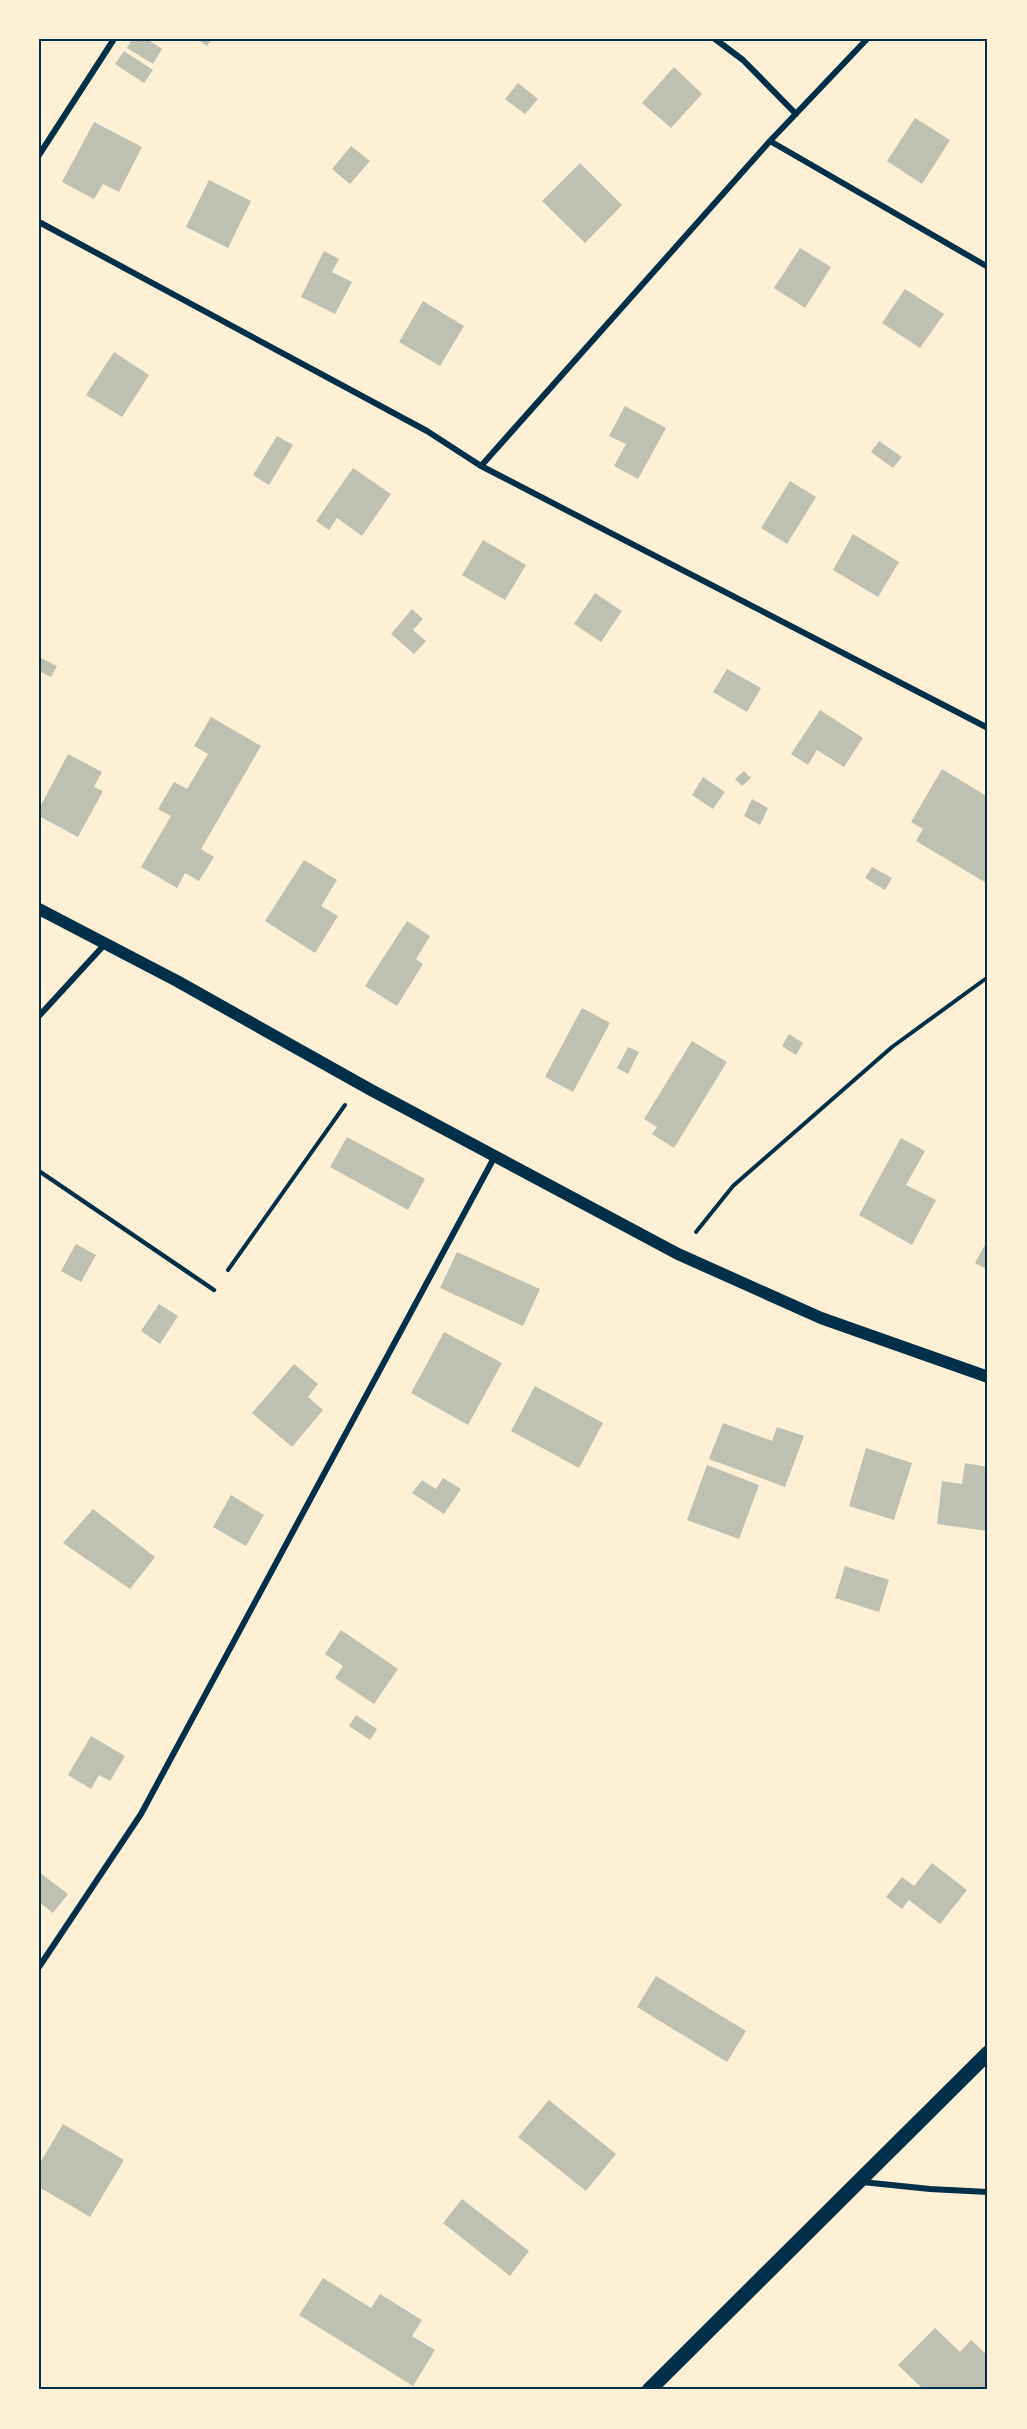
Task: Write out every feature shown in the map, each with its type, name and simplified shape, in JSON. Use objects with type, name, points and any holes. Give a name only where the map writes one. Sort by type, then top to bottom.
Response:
[{"type":"main road","points":[[39,909],[177,981],[360,1083],[678,1254],[821,1318],[988,1377]]},
{"type":"main road","points":[[649,2390],[988,2053]]},
{"type":"street","points":[[39,155],[114,39]]},
{"type":"street","points":[[715,39],[742,60],[796,114]]},
{"type":"street","points":[[481,466],[770,141],[867,39]]},
{"type":"street","points":[[770,141],[988,267]]},
{"type":"street","points":[[39,222],[427,431],[481,466],[988,728]]},
{"type":"street","points":[[39,1016],[106,944]]},
{"type":"street","points":[[39,1966],[141,1814],[495,1156]]},
{"type":"street","points":[[858,2181],[930,2189],[988,2192]]},
{"type":"lane","points":[[39,1171],[214,1290]]},
{"type":"path","points":[[678,1254],[733,1186],[892,1047],[988,977]]},
{"type":"path","points":[[214,1290],[360,1083]]},
{"type":"building","points":[[132,39],[147,39],[162,49],[153,64],[127,48]]},
{"type":"building","points":[[197,39],[212,39],[207,46]]},
{"type":"building","points":[[124,51],[153,70],[144,83],[115,64]]},
{"type":"building","points":[[674,67],[702,94],[671,128],[642,103]]},
{"type":"building","points":[[518,83],[538,99],[525,114],[505,99]]},
{"type":"building","points":[[915,118],[950,140],[922,184],[887,161]]},
{"type":"building","points":[[94,122],[142,147],[119,192],[103,184],[94,199],[62,182]]},
{"type":"building","points":[[351,146],[370,161],[350,184],[332,169]]},
{"type":"building","points":[[580,163],[622,205],[585,243],[542,201]]},
{"type":"building","points":[[209,180],[251,201],[228,248],[186,227]]},
{"type":"building","points":[[800,248],[831,267],[805,308],[774,288]]},
{"type":"building","points":[[324,251],[339,259],[332,272],[352,282],[335,314],[301,297]]},
{"type":"building","points":[[905,289],[944,314],[920,348],[882,323]]},
{"type":"building","points":[[423,301],[464,326],[440,366],[399,342]]},
{"type":"building","points":[[114,352],[149,375],[122,417],[86,395]]},
{"type":"building","points":[[625,406],[666,428],[638,479],[614,466],[626,444],[609,436]]},
{"type":"building","points":[[277,436],[293,445],[269,485],[253,475]]},
{"type":"building","points":[[879,441],[902,457],[893,468],[871,452]]},
{"type":"building","points":[[353,468],[391,494],[362,536],[337,518],[329,530],[316,521]]},
{"type":"building","points":[[790,481],[816,497],[787,544],[761,528]]},
{"type":"building","points":[[853,534],[899,562],[878,597],[833,570]]},
{"type":"building","points":[[483,540],[526,565],[505,600],[462,575]]},
{"type":"building","points":[[595,593],[622,611],[601,642],[574,624]]},
{"type":"building","points":[[412,609],[423,619],[413,630],[426,641],[414,654],[391,634]]},
{"type":"building","points":[[39,657],[57,666],[51,677],[39,671]]},
{"type":"building","points":[[727,669],[761,688],[747,712],[713,692]]},
{"type":"building","points":[[820,710],[863,738],[844,767],[817,750],[808,765],[791,754]]},
{"type":"building","points":[[211,717],[261,746],[201,849],[214,857],[199,881],[185,873],[177,888],[141,867],[171,816],[158,809],[174,782],[187,789],[208,754],[194,746]]},
{"type":"building","points":[[68,754],[102,772],[94,787],[103,791],[78,837],[39,816],[39,809]]},
{"type":"building","points":[[942,769],[988,797],[988,884],[916,841],[923,829],[911,822]]},
{"type":"building","points":[[744,771],[751,778],[742,786],[735,779]]},
{"type":"building","points":[[703,777],[725,792],[713,809],[692,795]]},
{"type":"building","points":[[752,799],[768,808],[760,825],[744,816]]},
{"type":"building","points":[[304,860],[337,880],[321,906],[338,916],[315,953],[265,921]]},
{"type":"building","points":[[872,867],[892,878],[885,890],[865,878]]},
{"type":"building","points":[[407,921],[430,936],[416,959],[423,964],[397,1006],[365,986]]},
{"type":"building","points":[[582,1008],[610,1023],[573,1092],[545,1077]]},
{"type":"building","points":[[789,1034],[803,1043],[796,1055],[782,1046]]},
{"type":"building","points":[[692,1041],[727,1062],[674,1148],[652,1134],[657,1127],[644,1119]]},
{"type":"building","points":[[628,1047],[639,1052],[628,1074],[617,1068]]},
{"type":"building","points":[[347,1137],[425,1179],[408,1210],[330,1167]]},
{"type":"building","points":[[901,1138],[925,1151],[906,1185],[936,1200],[912,1245],[859,1215]]},
{"type":"building","points":[[988,1239],[988,1270],[975,1263]]},
{"type":"building","points":[[76,1244],[96,1255],[81,1282],[61,1271]]},
{"type":"building","points":[[457,1252],[540,1289],[523,1326],[440,1288]]},
{"type":"building","points":[[159,1304],[178,1316],[160,1344],[141,1331]]},
{"type":"building","points":[[444,1332],[502,1363],[468,1425],[411,1393]]},
{"type":"building","points":[[294,1364],[318,1384],[308,1397],[323,1410],[292,1447],[252,1413]]},
{"type":"building","points":[[535,1386],[603,1423],[579,1468],[511,1431]]},
{"type":"building","points":[[723,1423],[772,1441],[777,1427],[804,1436],[785,1487],[709,1459]]},
{"type":"building","points":[[866,1448],[912,1463],[894,1520],[849,1506]]},
{"type":"building","points":[[965,1463],[988,1467],[988,1531],[937,1524],[942,1481],[962,1484]]},
{"type":"building","points":[[707,1465],[759,1485],[739,1539],[687,1520]]},
{"type":"building","points":[[443,1478],[461,1489],[444,1514],[412,1493],[422,1480],[436,1489]]},
{"type":"building","points":[[231,1495],[264,1515],[246,1546],[213,1527]]},
{"type":"building","points":[[93,1509],[155,1557],[130,1589],[63,1543]]},
{"type":"building","points":[[845,1566],[889,1580],[879,1612],[835,1598]]},
{"type":"building","points":[[341,1630],[398,1669],[374,1704],[335,1678],[343,1666],[325,1654]]},
{"type":"building","points":[[356,1715],[377,1729],[370,1740],[349,1726]]},
{"type":"building","points":[[91,1736],[125,1756],[110,1781],[99,1775],[91,1789],[68,1775]]},
{"type":"building","points":[[932,1863],[967,1890],[940,1924],[909,1900],[902,1909],[886,1897],[902,1877],[914,1886]]},
{"type":"building","points":[[39,1872],[68,1894],[53,1913],[39,1902]]},
{"type":"building","points":[[656,1976],[746,2031],[727,2062],[637,2007]]},
{"type":"building","points":[[549,2100],[616,2154],[586,2191],[518,2137]]},
{"type":"building","points":[[63,2124],[124,2160],[90,2217],[39,2187],[39,2165]]},
{"type":"building","points":[[462,2199],[529,2251],[510,2276],[443,2223]]},
{"type":"building","points":[[323,2278],[371,2308],[380,2294],[422,2320],[412,2336],[435,2350],[413,2386],[299,2315]]},
{"type":"building","points":[[935,2328],[960,2352],[971,2340],[988,2356],[988,2390],[924,2390],[898,2365]]}]
